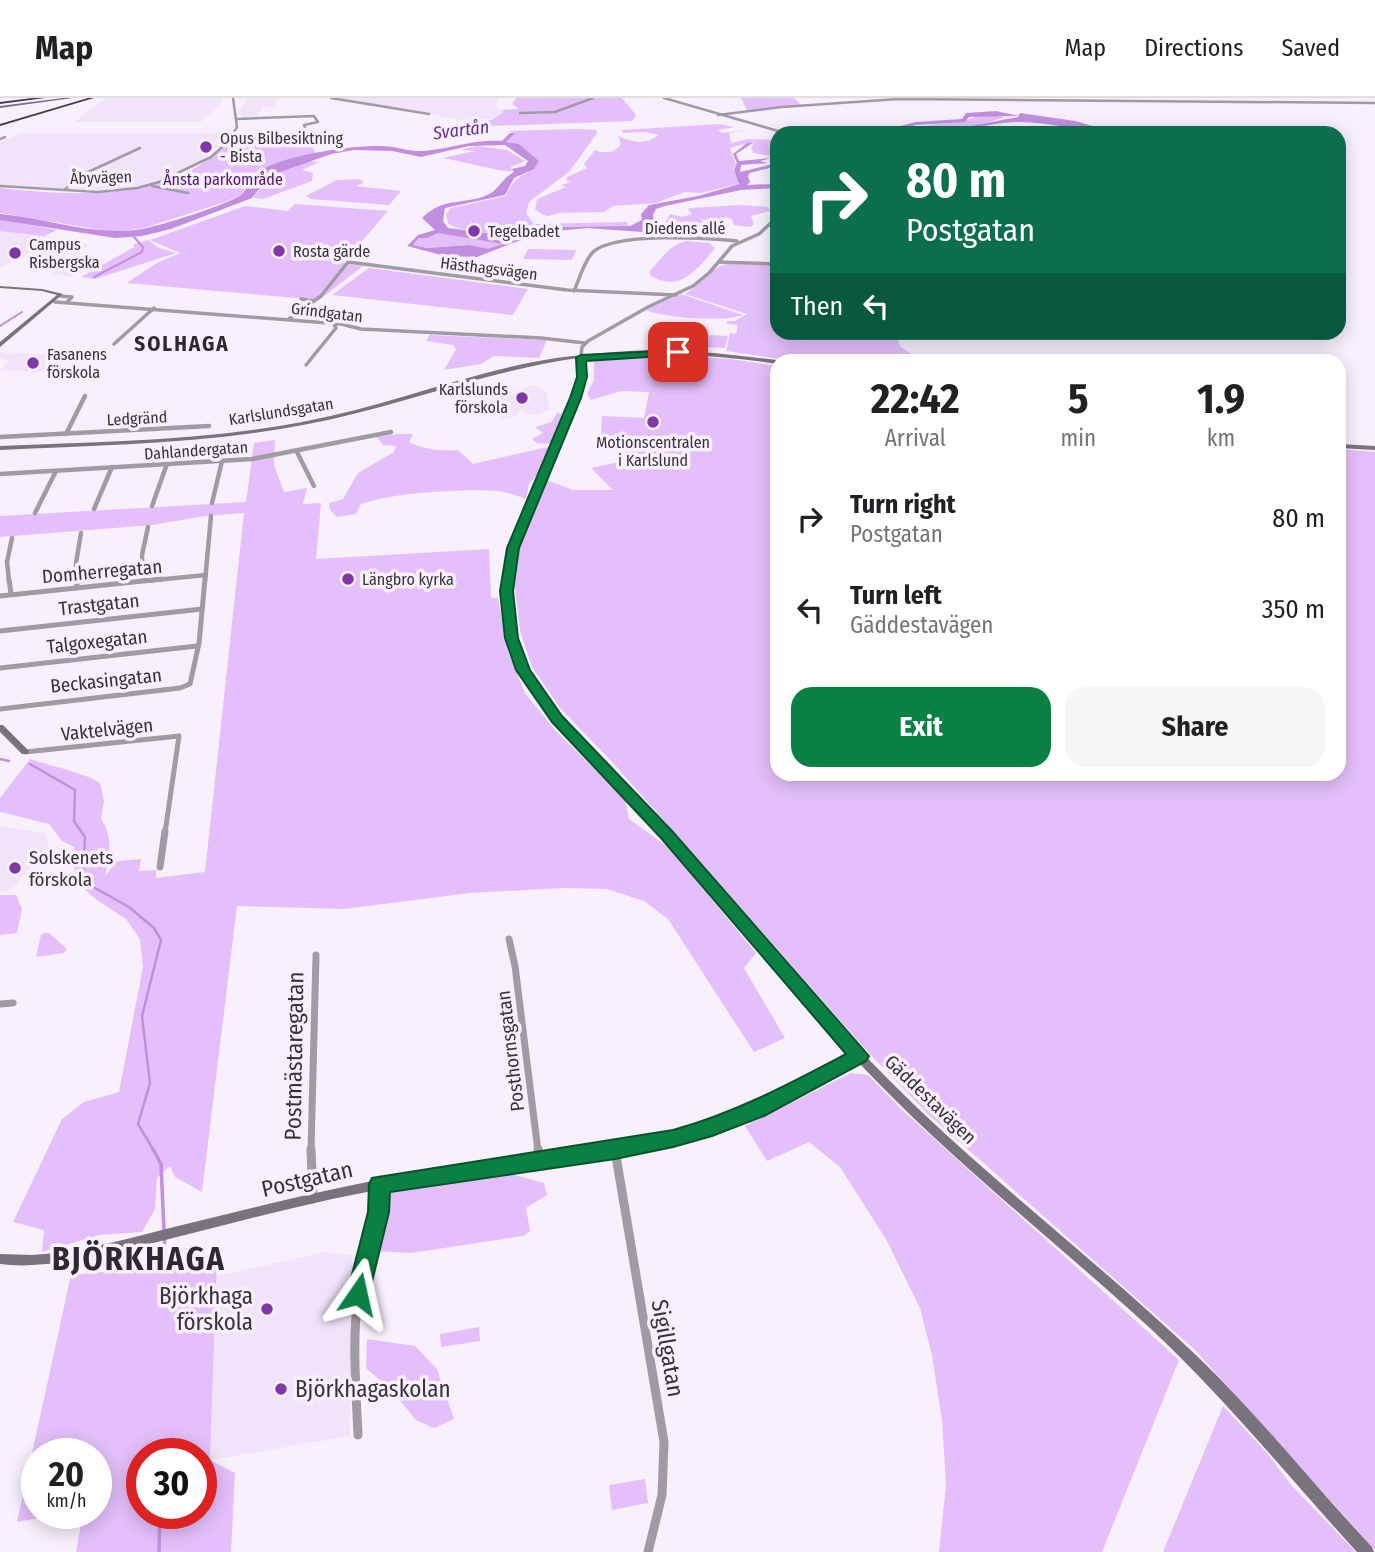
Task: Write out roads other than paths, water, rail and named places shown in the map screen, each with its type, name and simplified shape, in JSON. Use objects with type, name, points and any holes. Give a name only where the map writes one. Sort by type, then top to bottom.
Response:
[{"type":"highway","points":[[0,103],[24,98]]},
{"type":"highway","points":[[0,103],[43,98]]},
{"type":"highway","points":[[0,124],[92,98]]},
{"type":"highway","points":[[0,124],[82,99]]},
{"type":"street","points":[[0,103],[71,98]]},
{"type":"street","points":[[233,98],[237,119],[314,116],[318,122],[304,125],[308,135]]},
{"type":"street","points":[[331,98],[429,114]]},
{"type":"street","points":[[520,113],[555,112],[593,98]]},
{"type":"street","points":[[664,98],[770,129]]},
{"type":"street","points":[[718,115],[782,107],[898,99],[1375,103]]},
{"type":"street","name":"Åbyvägen","points":[[0,186],[115,190],[150,185],[214,155],[235,132],[237,119]]},
{"type":"street","points":[[0,139],[5,136]]},
{"type":"street","points":[[64,190],[86,173],[140,148]]},
{"type":"street","points":[[150,185],[188,193]]},
{"type":"street","points":[[581,357],[585,343],[700,281],[730,247],[759,234],[770,226]]},
{"type":"street","name":"Diedens allé","points":[[574,290],[592,253],[610,245],[678,237],[739,242]]},
{"type":"street","name":"Hästhagsvägen","points":[[314,301],[348,262],[574,290],[676,295]]},
{"type":"street","points":[[719,262],[770,264]]},
{"type":"street","points":[[0,287],[60,293],[60,296],[72,298],[67,302]]},
{"type":"street","points":[[0,344],[60,296]]},
{"type":"street","points":[[301,299],[314,301]]},
{"type":"street","points":[[289,319],[314,301]]},
{"type":"street","name":"Grindgatan","points":[[55,302],[347,324],[351,328],[541,338],[585,343]]},
{"type":"street","points":[[114,344],[154,308]]},
{"type":"street","points":[[306,365],[336,327],[333,323]]},
{"type":"street","points":[[334,330],[351,328]]},
{"type":"street","name":"Karlslundsgatan","points":[[0,447],[251,432],[383,406],[522,366],[581,357],[672,352],[770,361]]},
{"type":"street","name":"Gäddestavägen","points":[[581,357],[582,377],[575,398],[513,548],[507,599],[509,627],[517,654],[534,688],[557,719],[666,834],[820,1015],[859,1056],[922,1119],[1191,1359],[1367,1552]]},
{"type":"street","name":"Ledgränd","points":[[66,434],[85,396]]},
{"type":"street","name":"Ledgränd","points":[[0,437],[209,426]]},
{"type":"street","name":"Dahlandergatan","points":[[0,474],[222,461],[297,452],[391,432]]},
{"type":"street","points":[[1346,447],[1375,449]]},
{"type":"street","points":[[297,452],[314,486]]},
{"type":"street","points":[[212,503],[222,461]]},
{"type":"street","points":[[152,506],[167,464]]},
{"type":"street","points":[[94,509],[112,467]]},
{"type":"street","points":[[35,513],[56,471]]},
{"type":"street","name":"Beckasingatan","points":[[0,709],[186,686],[191,681],[197,646],[211,516]]},
{"type":"street","points":[[144,581],[142,555],[148,527]]},
{"type":"street","points":[[77,588],[76,563],[81,533]]},
{"type":"street","points":[[11,594],[7,562],[12,538]]},
{"type":"street","name":"Domherregatan","points":[[0,596],[206,575]]},
{"type":"street","name":"Trastgatan","points":[[0,631],[202,609]]},
{"type":"street","name":"Talgoxegatan","points":[[0,668],[197,646]]},
{"type":"street","name":"Vaktelvägen","points":[[0,727],[25,752],[179,736],[160,867]]},
{"type":"street","name":"Posthornsgatan","points":[[509,939],[515,964],[539,1160]]},
{"type":"street","name":"Postmästaregatan","points":[[313,1199],[311,1148],[316,955]]},
{"type":"street","points":[[0,1004],[13,1003]]},
{"type":"street","name":"Postgatan","points":[[0,1259],[62,1257],[379,1184],[673,1139],[724,1124],[781,1098],[859,1056]]},
{"type":"street","name":"Sigillgatan","points":[[615,1150],[663,1442],[662,1495],[648,1552]]},
{"type":"street","points":[[358,1435],[357,1309],[361,1278],[378,1212],[379,1184]]},
{"type":"waterway","name":"Svartån","points":[[904,126],[965,120],[966,115],[996,113],[1016,116]]},
{"type":"waterway","points":[[94,277],[142,252],[143,247],[133,236]]},
{"type":"waterway","points":[[0,326],[22,312]]},
{"type":"waterway","points":[[0,759],[9,761]]},
{"type":"waterway","points":[[30,764],[75,790],[74,821],[85,837],[83,874],[88,884],[129,907],[154,928],[161,940],[142,1016],[150,1083],[138,1124],[154,1151]]},
{"type":"waterway","points":[[153,1149],[161,1164],[164,1231]]},
{"type":"waterway","points":[[162,1265],[165,1238]]},
{"type":"waterway","points":[[159,1552],[160,1529]]},
{"type":"place","name":"Opus Bilbesiktning - Bista","points":[[206,147]]},
{"type":"place","name":"Tegelbadet","points":[[474,231]]},
{"type":"place","name":"Rosta gärde","points":[[279,251]]},
{"type":"place","name":"Campus Risbergska","points":[[15,253]]},
{"type":"place","name":"Fasanens förskola","points":[[33,363]]},
{"type":"place","name":"Karlslunds förskola","points":[[522,398]]},
{"type":"place","name":"Motionscentralen i Karlslund","points":[[653,422]]},
{"type":"place","name":"Längbro kyrka","points":[[348,579]]},
{"type":"place","name":"Solskenets förskola","points":[[15,868]]},
{"type":"place","name":"Björkhaga förskola","points":[[267,1309]]},
{"type":"place","name":"Björkhagaskolan","points":[[281,1389]]},
{"type":"district","name":"SOLHAGA","points":[[182,344]]},
{"type":"district","name":"BJÖRKHAGA","points":[[139,1259]]},
{"type":"park label","name":"Ånsta parkområde","points":[[223,179]]}]
